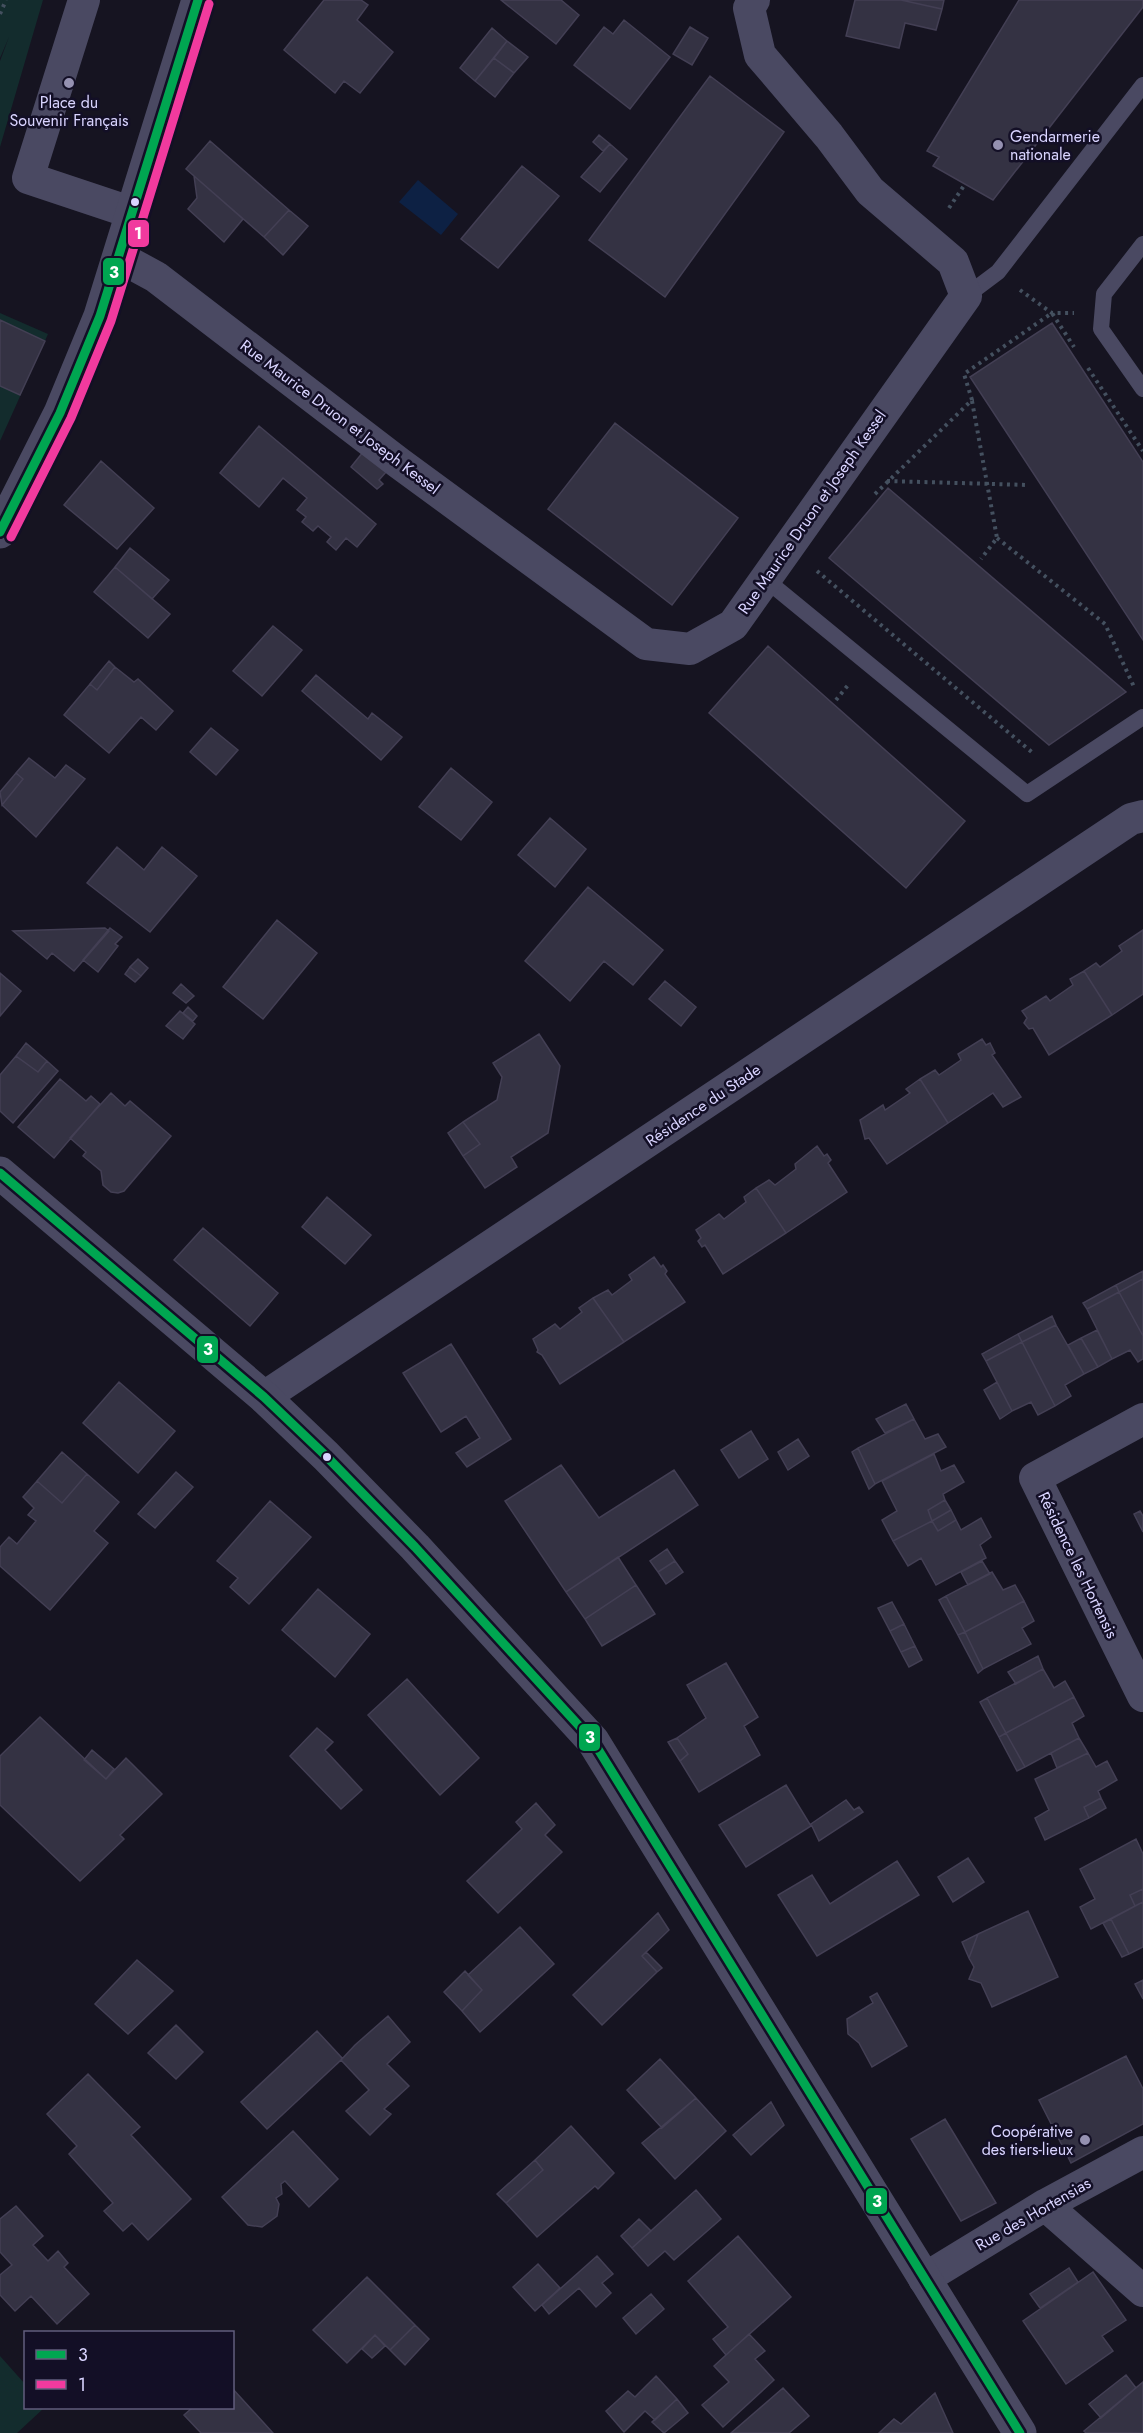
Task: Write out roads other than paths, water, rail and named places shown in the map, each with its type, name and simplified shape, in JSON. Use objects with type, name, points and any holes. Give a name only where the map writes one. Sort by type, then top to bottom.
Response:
[{"type":"street","points":[[84,0],[28,178],[133,213]]},
{"type":"street","points":[[0,532],[60,413],[100,316],[198,0]]},
{"type":"street","points":[[752,4],[760,55],[870,191],[953,262],[966,296]]},
{"type":"street","name":"Rue Maurice Druon et Joseph Kessel","points":[[119,256],[156,277],[399,463],[646,644],[690,649],[733,625],[966,296]]},
{"type":"street","name":"Résidence du Stade","points":[[264,1397],[1131,819],[1143,816]]},
{"type":"street","points":[[0,1173],[264,1397],[326,1456],[415,1547],[593,1741],[1020,2433]]},
{"type":"street","name":"Résidence les Hortensis","points":[[1143,1419],[1035,1478],[1143,1696]]},
{"type":"street","name":"Rue des Hortensias","points":[[924,2279],[1045,2205],[1143,2152]]},
{"type":"street","points":[[1045,2205],[1143,2291]]},
{"type":"lane","points":[[966,296],[998,272],[1143,85]]},
{"type":"lane","points":[[1143,244],[1104,294],[1101,329],[1143,389]]},
{"type":"lane","points":[[765,579],[1027,794],[1143,717]]},
{"type":"water","points":[[418,180],[458,214],[441,235],[399,202]]},
{"type":"place","name":"Place du Souvenir Français","points":[[69,83]]},
{"type":"place","name":"Gendarmerie nationale","points":[[998,145]]},
{"type":"place","name":"Coopérative des tiers-lieux","points":[[1085,2140]]}]
